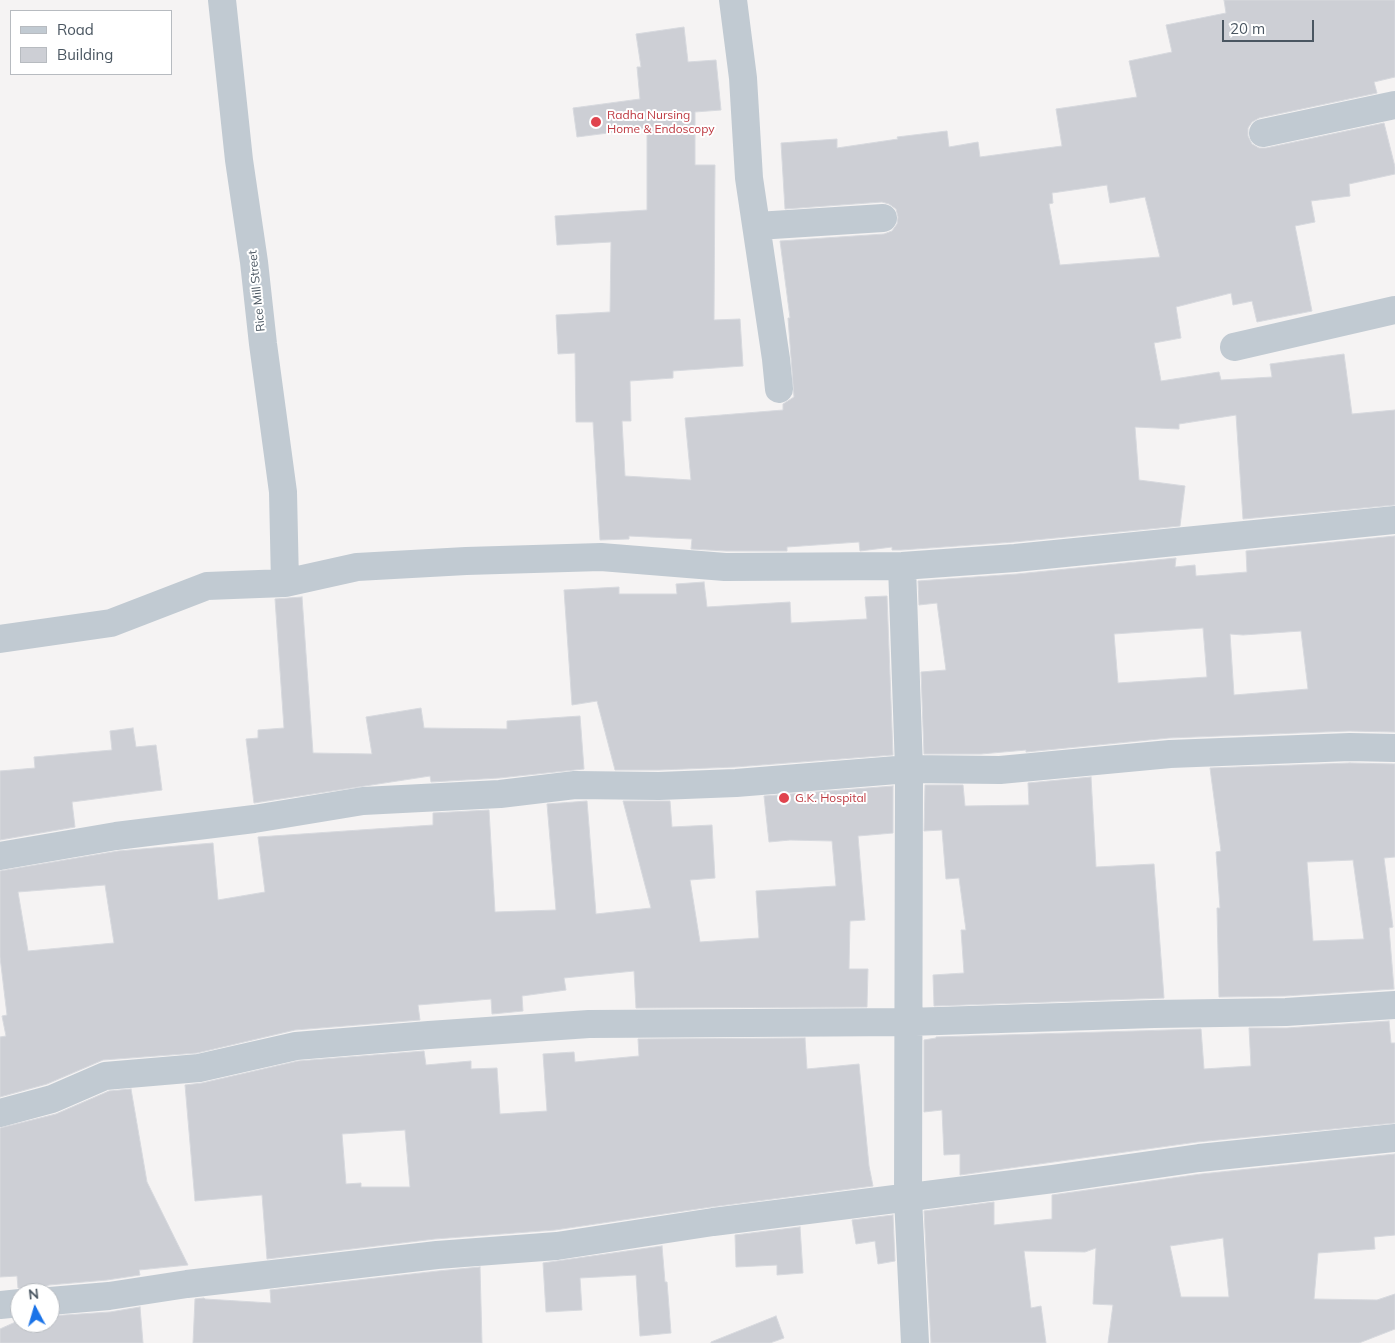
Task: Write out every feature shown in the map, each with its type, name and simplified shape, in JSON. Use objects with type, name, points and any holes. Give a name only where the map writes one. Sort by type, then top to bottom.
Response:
[{"type":"street","name":"Rice Mill Street","points":[[222,0],[239,160],[283,492],[285,583]]},
{"type":"street","points":[[733,0],[742,78],[749,178],[779,389]]},
{"type":"street","points":[[1263,133],[1395,105]]},
{"type":"street","points":[[757,226],[883,218]]},
{"type":"street","points":[[1234,347],[1395,310]]},
{"type":"street","points":[[0,639],[112,622],[207,586],[285,583],[357,567],[592,557],[724,567],[902,566],[1015,558],[1395,520]]},
{"type":"street","points":[[902,566],[909,769],[908,1198],[915,1343]]},
{"type":"street","points":[[0,856],[116,836],[254,818],[363,801],[500,794],[575,785],[659,786],[736,783],[909,769],[1000,770],[1170,754],[1350,747],[1395,748]]},
{"type":"street","points":[[0,1112],[52,1099],[105,1076],[199,1068],[296,1046],[589,1024],[908,1022],[1114,1015],[1286,1012],[1395,1005]]},
{"type":"street","points":[[60,1299],[109,1296],[187,1284],[437,1255],[557,1246],[713,1222],[908,1198],[1199,1158],[1395,1138]]},
{"type":"building","points":[[1224,0],[1395,0],[1395,77],[1374,82],[1377,93],[1259,118],[1252,122],[1248,128],[1248,136],[1252,144],[1259,148],[1266,148],[1384,123],[1395,174],[1349,184],[1350,196],[1311,201],[1315,222],[1295,226],[1312,311],[1257,322],[1252,301],[1233,305],[1231,293],[1176,307],[1181,338],[1154,343],[1161,381],[1219,372],[1221,380],[1272,377],[1270,364],[1344,354],[1352,414],[1395,410],[1395,505],[1243,519],[1236,415],[1179,424],[1179,429],[1135,427],[1139,480],[1185,486],[1180,526],[1014,542],[901,550],[892,550],[892,547],[860,551],[859,542],[787,547],[787,551],[726,551],[691,549],[692,539],[629,536],[629,539],[600,540],[593,422],[576,422],[575,353],[558,354],[556,315],[610,312],[611,242],[557,245],[555,216],[647,210],[647,128],[577,137],[573,108],[640,99],[637,67],[641,67],[636,34],[684,27],[688,62],[716,60],[721,110],[695,112],[695,165],[715,165],[714,320],[740,319],[743,366],[673,371],[673,378],[630,381],[631,421],[622,421],[625,476],[691,480],[685,418],[783,410],[783,404],[794,397],[788,318],[790,318],[780,241],[884,234],[892,231],[897,224],[896,209],[882,202],[785,209],[781,143],[837,139],[837,148],[898,139],[897,137],[947,131],[949,147],[978,142],[980,157],[1062,146],[1056,109],[1137,97],[1129,61],[1172,52],[1166,25],[1226,13]],"holes":[[[1107,185],[1110,203],[1145,197],[1160,257],[1060,265],[1049,204],[1053,203],[1052,193]]]},
{"type":"building","points":[[1395,536],[1395,732],[1349,731],[1169,738],[1026,752],[1026,750],[981,754],[924,754],[921,672],[946,670],[937,603],[919,605],[918,581],[1017,574],[1176,558],[1175,567],[1195,565],[1196,576],[1247,572],[1246,551]],"holes":[[[1203,628],[1207,677],[1118,683],[1114,634]],[[1301,631],[1308,689],[1234,695],[1230,634],[1243,635]]]},
{"type":"building","points":[[704,582],[707,607],[790,602],[791,623],[867,619],[865,597],[887,596],[893,755],[735,767],[615,770],[597,701],[572,705],[564,590],[619,587],[619,594],[677,594],[676,584]]},
{"type":"building","points":[[302,597],[313,753],[372,754],[366,717],[421,708],[424,728],[507,729],[507,721],[580,716],[584,769],[499,778],[431,782],[430,776],[254,803],[246,739],[258,738],[258,730],[284,728],[275,599]]},
{"type":"building","points":[[133,728],[136,747],[156,745],[162,790],[72,802],[75,827],[0,840],[0,771],[35,768],[34,757],[112,750],[110,731]]},
{"type":"building","points":[[1350,763],[1395,764],[1395,857],[1384,858],[1393,927],[1389,928],[1394,989],[1285,996],[1219,997],[1217,908],[1220,908],[1216,852],[1221,851],[1210,768]],"holes":[[[1353,860],[1364,939],[1313,941],[1307,862]]]},
{"type":"building","points":[[1091,777],[1096,867],[1154,864],[1164,998],[934,1006],[933,975],[964,973],[961,930],[966,930],[959,878],[946,879],[942,830],[924,831],[925,785],[963,785],[965,806],[1029,805],[1028,783]]},
{"type":"building","points":[[893,786],[893,833],[858,836],[865,920],[850,921],[849,969],[868,969],[867,1007],[636,1008],[634,971],[564,978],[566,990],[522,996],[523,1011],[492,1014],[491,999],[418,1005],[420,1020],[295,1030],[197,1053],[103,1060],[47,1084],[0,1097],[0,1037],[6,1036],[2,1016],[7,1015],[0,957],[0,871],[118,851],[213,843],[218,900],[265,892],[258,837],[433,825],[433,813],[489,810],[495,912],[556,910],[547,804],[587,801],[596,914],[651,908],[623,801],[670,801],[672,827],[712,825],[715,878],[690,880],[700,942],[759,938],[756,891],[836,886],[832,841],[790,840],[769,842],[764,796]],"holes":[[[105,885],[114,943],[28,951],[18,892]]]},
{"type":"building","points":[[1389,1021],[1391,1043],[1395,1043],[1395,1123],[1197,1142],[960,1175],[960,1154],[944,1155],[942,1110],[924,1112],[924,1040],[936,1037],[1201,1029],[1204,1069],[1251,1066],[1249,1028],[1287,1028]]},
{"type":"building","points":[[805,1038],[807,1069],[859,1064],[869,1166],[873,1186],[555,1230],[435,1239],[267,1259],[262,1195],[195,1201],[185,1085],[202,1083],[298,1061],[424,1051],[426,1065],[471,1061],[471,1069],[497,1068],[500,1114],[547,1111],[543,1054],[574,1052],[575,1062],[639,1056],[638,1039]],"holes":[[[405,1130],[410,1187],[361,1187],[361,1183],[346,1184],[342,1134]]]},
{"type":"building","points":[[131,1089],[147,1182],[188,1265],[139,1270],[140,1275],[107,1280],[60,1284],[18,1283],[17,1276],[0,1277],[0,1128],[56,1114],[109,1091]]},
{"type":"building","points":[[1395,1154],[1395,1235],[1374,1237],[1375,1249],[1318,1253],[1314,1299],[1377,1300],[1395,1294],[1395,1329],[1359,1343],[1108,1343],[1113,1305],[1093,1304],[1096,1248],[1085,1252],[1024,1251],[1031,1308],[1041,1306],[1046,1343],[931,1343],[924,1211],[994,1202],[994,1225],[1052,1219],[1052,1195],[1201,1174]],"holes":[[[1223,1238],[1229,1297],[1181,1297],[1170,1246]]]},
{"type":"building","points":[[893,1215],[895,1261],[878,1264],[875,1241],[856,1244],[852,1220]]},
{"type":"building","points":[[800,1227],[803,1273],[777,1275],[777,1265],[736,1267],[735,1235]]},
{"type":"building","points":[[662,1246],[671,1333],[640,1336],[636,1275],[580,1278],[582,1310],[546,1312],[543,1263]]},
{"type":"building","points":[[480,1267],[482,1343],[193,1343],[195,1299],[271,1303],[270,1290]]},
{"type":"building","points":[[140,1307],[143,1343],[0,1343],[0,1329],[10,1324],[10,1333],[60,1333],[60,1315],[110,1312]]},
{"type":"building","points":[[776,1316],[784,1338],[770,1343],[711,1343],[711,1342]]},
{"type":"place","name":"Radha Nursing Home & Endoscopy","points":[[596,122]]},
{"type":"place","name":"G.K. Hospital","points":[[784,798]]}]
